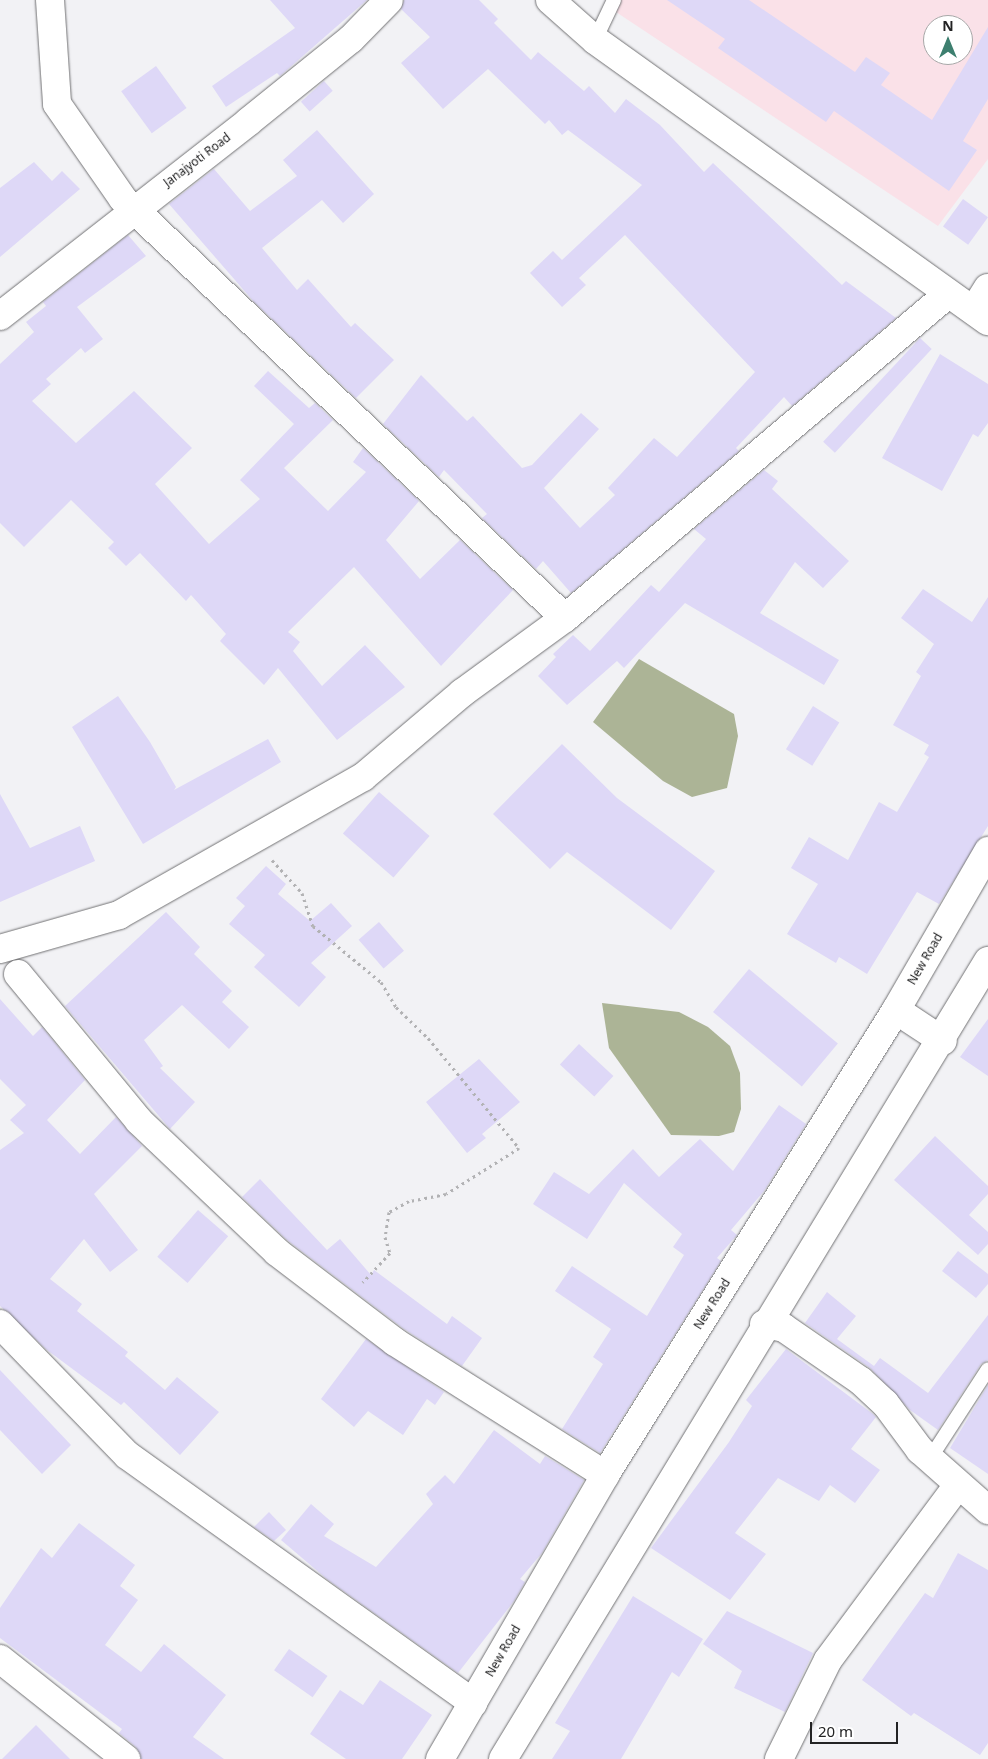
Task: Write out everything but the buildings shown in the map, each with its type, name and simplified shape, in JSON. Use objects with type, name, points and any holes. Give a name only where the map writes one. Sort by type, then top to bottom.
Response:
[{"type":"street","points":[[50,0],[57,104],[123,198],[135,206],[566,618]]},
{"type":"street","name":"Janajyoti Road","points":[[0,316],[135,206],[336,51],[389,0]]},
{"type":"street","points":[[550,0],[595,40],[948,294],[983,306]]},
{"type":"street","points":[[605,1475],[480,1399],[343,1302],[277,1252],[139,1121],[9,980],[5,947],[118,915],[364,777],[462,693],[566,618],[948,294]]},
{"type":"street","name":"New Road","points":[[440,1759],[605,1475],[896,1010],[988,851]]},
{"type":"street","points":[[503,1759],[764,1324],[943,1041],[988,961]]},
{"type":"street","points":[[896,1010],[943,1041]]},
{"type":"street","points":[[0,1324],[127,1455],[473,1704]]},
{"type":"street","points":[[764,1324],[784,1328],[861,1381],[885,1403],[930,1460],[956,1486],[988,1510]]},
{"type":"street","points":[[779,1759],[828,1660],[956,1486]]},
{"type":"street","points":[[0,1659],[126,1759]]},
{"type":"lane","points":[[595,40],[614,0]]},
{"type":"lane","points":[[930,1460],[988,1370]]},
{"type":"path","points":[[254,839],[302,893],[313,926],[381,982],[396,1007],[428,1038],[520,1148],[446,1194],[409,1201],[389,1212],[385,1236],[390,1253],[343,1302]]},
{"type":"shaded area","points":[[620,0],[988,0],[988,159],[938,226],[613,10]]},
{"type":"green space","points":[[639,659],[734,714],[738,736],[727,788],[692,797],[663,781],[593,722]]},
{"type":"green space","points":[[602,1003],[679,1012],[708,1027],[730,1046],[740,1073],[741,1109],[734,1132],[719,1136],[671,1135],[609,1048]]}]
